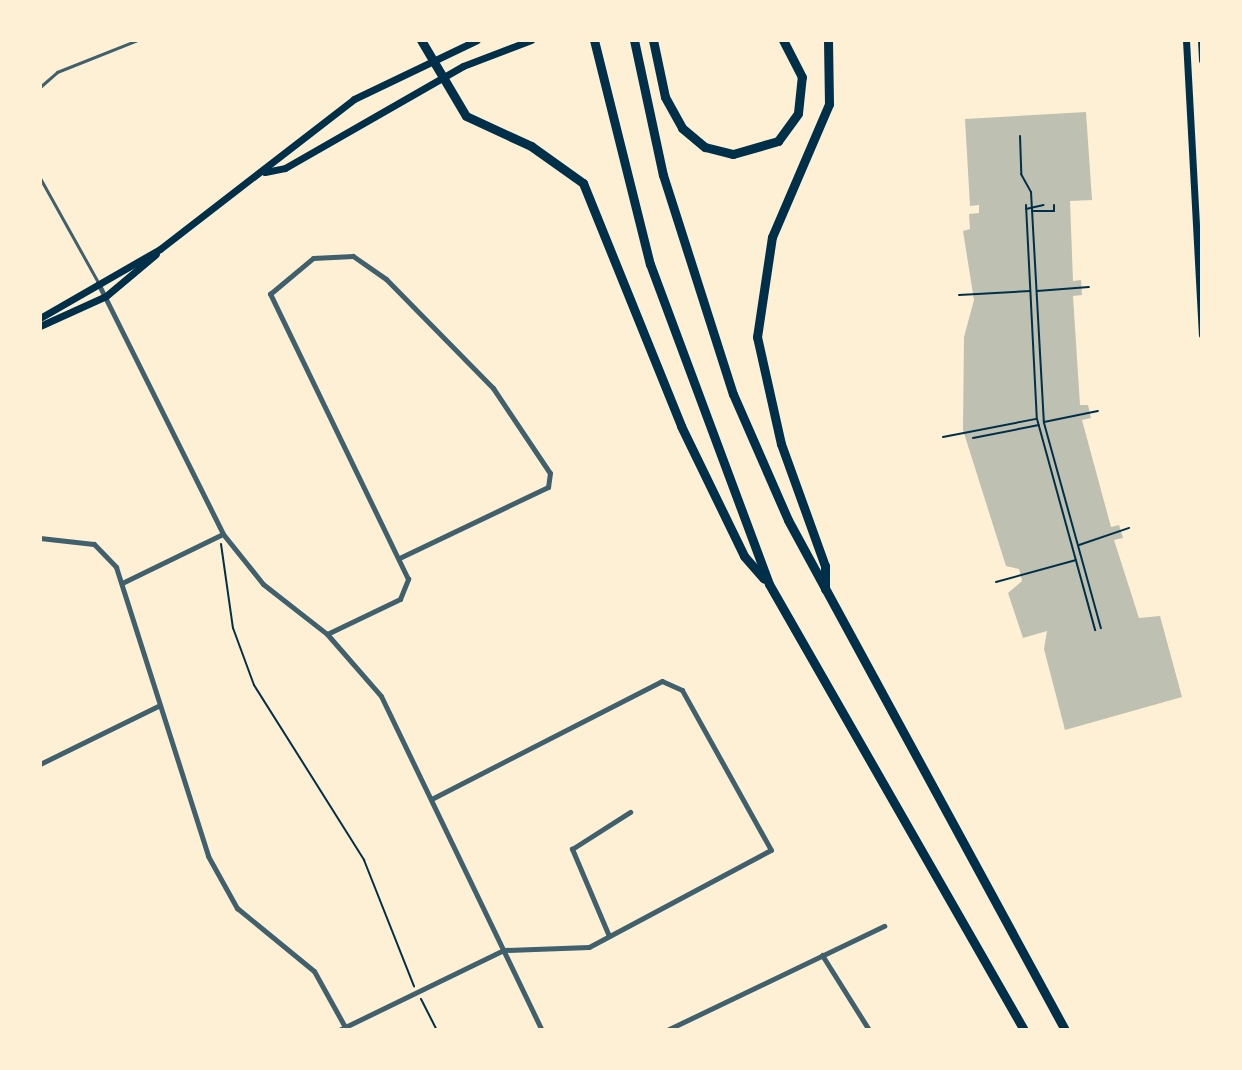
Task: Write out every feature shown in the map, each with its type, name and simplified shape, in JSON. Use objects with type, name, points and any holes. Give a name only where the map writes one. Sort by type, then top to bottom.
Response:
[{"type":"highway","points":[[421,40],[437,79],[466,116],[531,146],[583,183],[681,426],[744,556],[769,584]]},
{"type":"highway","points":[[634,40],[663,175],[733,394],[825,593],[1065,1030]]},
{"type":"highway","points":[[653,40],[676,120],[699,144],[733,154],[778,141],[798,113],[801,71],[783,40]]},
{"type":"highway","points":[[825,593],[825,566],[781,444],[757,337],[772,237],[829,104],[828,40]]},
{"type":"highway","points":[[593,43],[650,264],[769,584],[1024,1030]]},
{"type":"main road","points":[[40,326],[106,296],[160,249],[265,172],[319,121],[477,40]]},
{"type":"main road","points":[[265,172],[285,168],[437,79],[531,40]]},
{"type":"main road","points":[[1186,40],[1202,335]]},
{"type":"main road","points":[[1201,40],[1202,60]]},
{"type":"main road","points":[[40,318],[160,249]]},
{"type":"street","points":[[327,634],[403,596],[401,557],[270,294],[313,258],[353,256],[493,388],[550,473],[548,487],[401,557]]},
{"type":"street","points":[[98,282],[223,534],[263,584],[327,634],[381,696],[542,1030]]},
{"type":"street","points":[[122,583],[223,534]]},
{"type":"street","points":[[40,538],[94,544],[122,583],[158,706],[208,856],[237,908],[314,971],[342,1029],[504,950],[589,947],[771,850],[682,690],[662,681],[431,799]]},
{"type":"street","points":[[40,764],[158,706]]},
{"type":"street","points":[[609,936],[572,849],[630,812]]},
{"type":"street","points":[[667,1030],[884,926]]},
{"type":"street","points":[[822,955],[869,1030]]},
{"type":"lane","points":[[40,87],[57,72],[138,40]]},
{"type":"lane","points":[[40,178],[98,282]]},
{"type":"path","points":[[1020,136],[1032,211],[1044,423],[1101,628]]},
{"type":"path","points":[[1044,205],[1026,207],[1037,419],[1095,630]]},
{"type":"path","points":[[1032,211],[1054,211],[1054,205]]},
{"type":"path","points":[[1036,291],[1089,287]]},
{"type":"path","points":[[959,295],[1030,291]]},
{"type":"path","points":[[973,438],[1098,411]]},
{"type":"path","points":[[943,437],[1037,419]]},
{"type":"path","points":[[1078,545],[1129,528]]},
{"type":"path","points":[[223,534],[219,551],[238,647],[364,860],[418,992],[437,1030]]},
{"type":"path","points":[[996,582],[1076,560]]},
{"type":"building","points":[[1086,112],[1092,200],[1070,201],[1073,281],[1081,280],[1082,295],[1073,296],[1080,405],[1088,405],[1091,418],[1082,420],[1111,527],[1119,525],[1123,538],[1114,540],[1139,618],[1160,616],[1182,697],[1065,730],[1044,649],[1047,631],[1023,638],[1008,593],[1022,581],[1019,569],[1006,566],[963,430],[964,337],[974,300],[963,231],[970,229],[969,214],[979,213],[979,205],[970,206],[965,119]]}]
